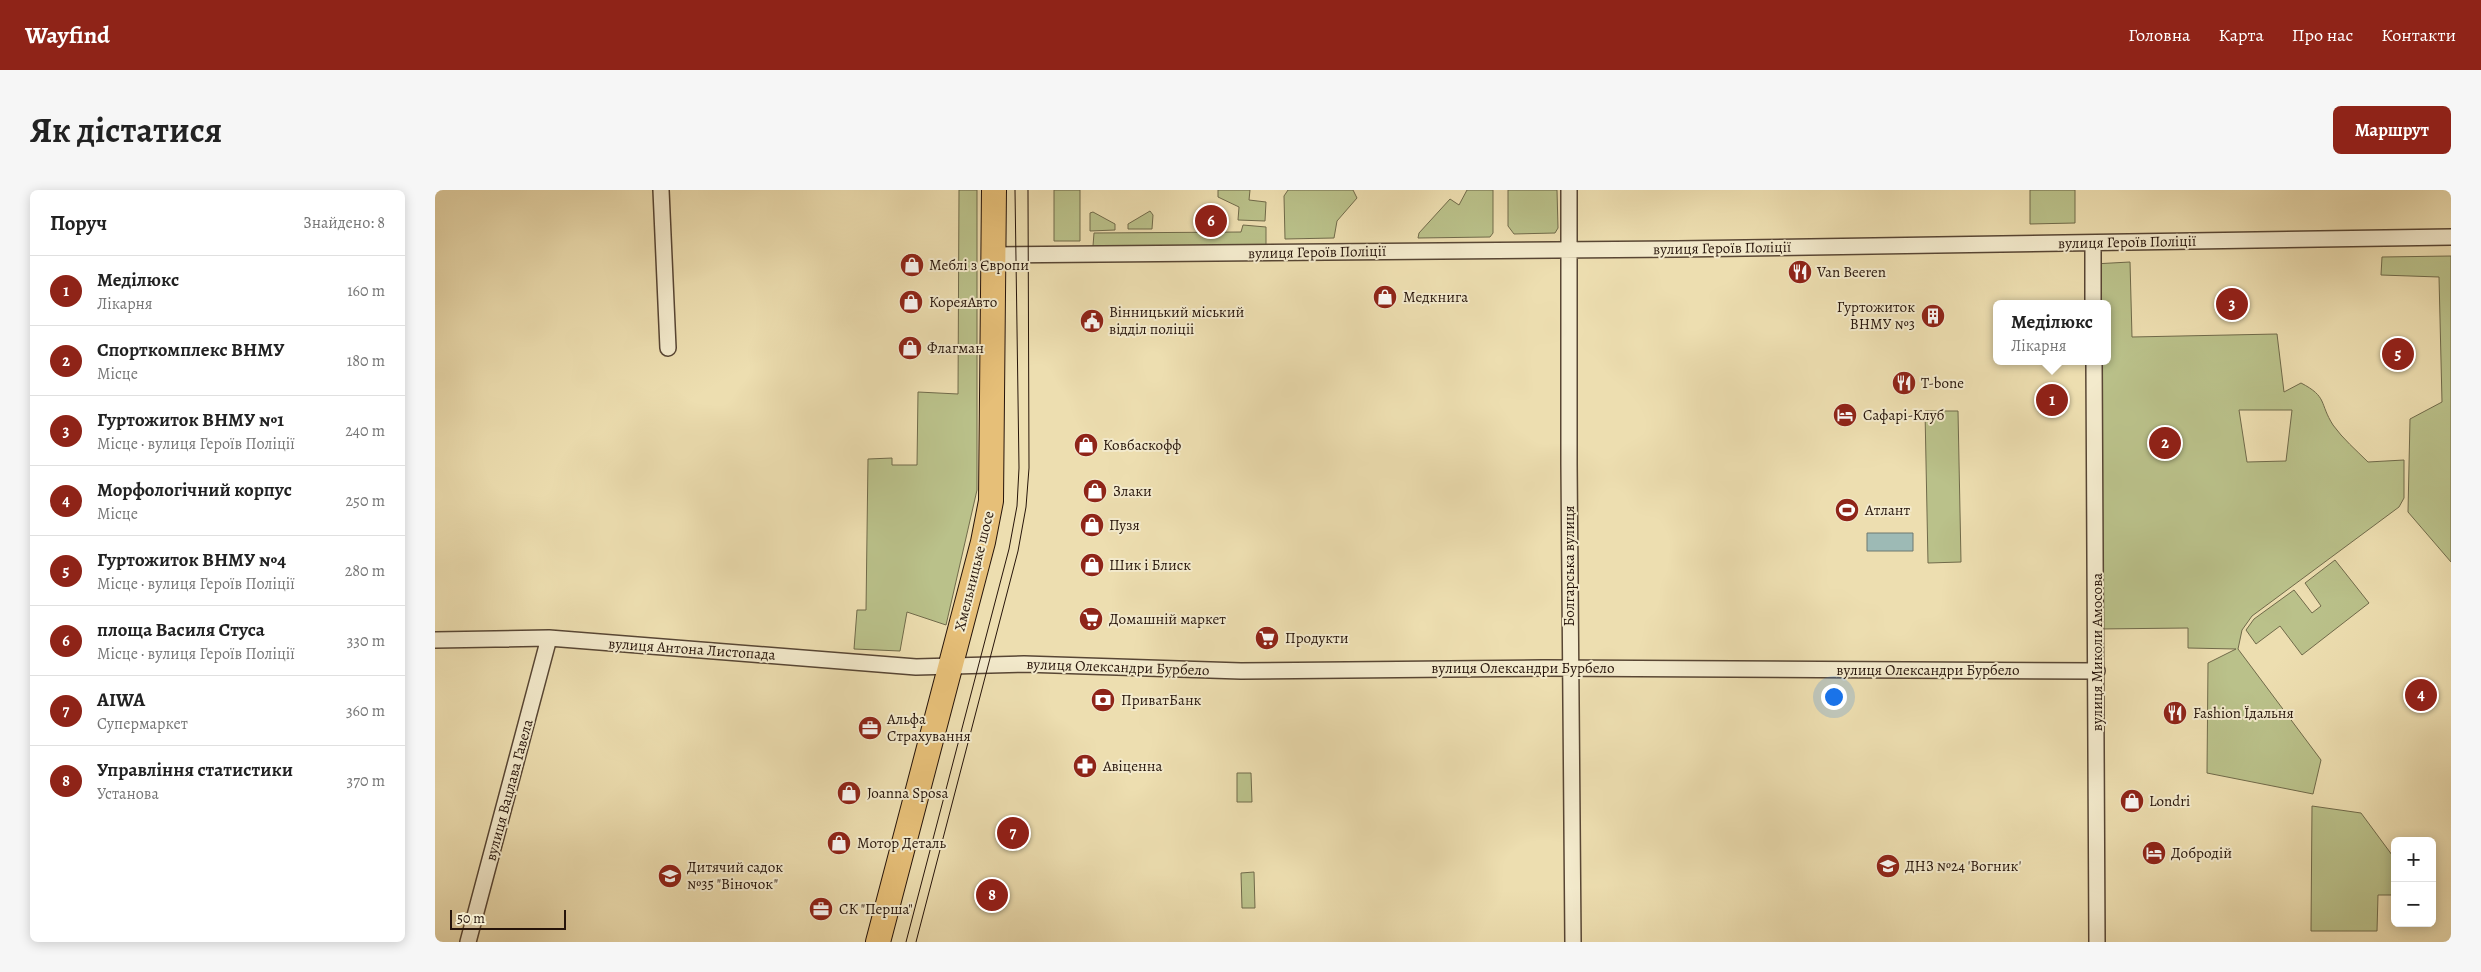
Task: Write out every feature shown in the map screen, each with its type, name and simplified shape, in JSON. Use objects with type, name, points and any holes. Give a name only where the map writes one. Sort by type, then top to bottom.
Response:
[{"type":"main road","name":"Хмельницьке шосе","points":[[879,942],[949,666],[983,542],[991,501],[994,190]]},
{"type":"street","points":[[661,190],[668,348]]},
{"type":"street","name":"Болгарська вулиця","points":[[1569,190],[1570,668],[1573,942]]},
{"type":"street","name":"вулиця Героїв Поліції","points":[[993,255],[1570,250],[2451,237]]},
{"type":"street","points":[[2093,243],[2093,300]]},
{"type":"street","name":"вулиця Миколи Амосова","points":[[2094,365],[2097,942]]},
{"type":"street","name":"вулиця Антона Листопада","points":[[435,640],[549,638],[917,666],[949,666]]},
{"type":"street","name":"вулиця Вацлава Гавела","points":[[468,942],[549,638]]},
{"type":"street","name":"вулиця Олександри Бурбело","points":[[949,666],[1024,664],[1257,671],[1570,668],[2097,671]]},
{"type":"green space","points":[[959,190],[977,190],[977,490],[946,625],[907,612],[900,651],[854,649],[857,610],[866,610],[868,459],[892,458],[892,465],[917,465],[918,392],[958,394]]},
{"type":"green space","points":[[1054,190],[1080,190],[1080,241],[1054,241]]},
{"type":"green space","points":[[1218,190],[1250,190],[1249,200],[1266,202],[1265,221],[1238,220],[1239,207],[1218,197]]},
{"type":"green space","points":[[1288,190],[1353,190],[1357,198],[1337,221],[1334,238],[1285,239],[1284,196]]},
{"type":"green space","points":[[1467,190],[1493,190],[1493,233],[1490,237],[1418,238],[1419,233],[1450,199],[1459,205]]},
{"type":"green space","points":[[1508,190],[1557,190],[1558,228],[1555,233],[1514,234],[1508,226]]},
{"type":"green space","points":[[2030,190],[2075,190],[2075,223],[2030,224]]},
{"type":"green space","points":[[1150,211],[1153,215],[1152,229],[1128,229],[1128,224]]},
{"type":"green space","points":[[1093,212],[1115,224],[1115,230],[1090,231],[1090,213]]},
{"type":"green space","points":[[1243,225],[1266,227],[1266,245],[1093,246],[1094,233],[1241,232]]},
{"type":"green space","points":[[2451,256],[2451,562],[2408,512],[2410,419],[2442,402],[2439,277],[2381,275],[2382,257]]},
{"type":"green space","points":[[2130,262],[2132,337],[2277,334],[2284,392],[2301,383],[2315,392],[2322,401],[2333,425],[2345,440],[2368,462],[2404,460],[2404,498],[2399,507],[2252,616],[2242,630],[2238,649],[2321,760],[2313,794],[2207,773],[2208,663],[2236,649],[2188,648],[2188,628],[2097,629],[2094,365],[2111,365],[2111,300],[2094,300],[2093,264]],"holes":[[[2239,410],[2292,410],[2286,461],[2247,462]]]},
{"type":"green space","points":[[1925,411],[1958,411],[1961,562],[1928,563]]},
{"type":"green space","points":[[2335,560],[2369,603],[2302,655],[2280,626],[2256,644],[2246,630],[2254,619],[2294,590],[2312,613],[2321,606],[2305,583]]},
{"type":"green space","points":[[1237,773],[1251,773],[1252,802],[1237,802]]},
{"type":"green space","points":[[2312,806],[2361,813],[2391,854],[2391,895],[2378,895],[2377,931],[2311,931]]},
{"type":"green space","points":[[1254,872],[1255,908],[1242,908],[1241,873]]},
{"type":"water","points":[[1867,533],[1913,533],[1913,551],[1867,551]]},
{"type":"tram line","points":[[906,942],[1009,549],[1017,506],[1019,468],[1015,190]]},
{"type":"tram line","points":[[916,942],[1018,551],[1026,507],[1029,468],[1028,190]]},
{"type":"place","name":"площа Василя Стуса","points":[[1211,221]]},
{"type":"place","name":"Меблі з Європи","points":[[912,265]]},
{"type":"place","name":"Van Beeren","points":[[1800,272]]},
{"type":"place","name":"Медкнига","points":[[1385,297]]},
{"type":"place","name":"КореяАвто","points":[[911,302]]},
{"type":"place","name":"Гуртожиток ВНМУ №1","points":[[2232,304]]},
{"type":"place","name":"Гуртожиток ВНМУ №3","points":[[1933,316]]},
{"type":"place","name":"Вінницький міський відділ поліціі","points":[[1092,321]]},
{"type":"place","name":"Флагман","points":[[910,348]]},
{"type":"place","name":"Гуртожиток ВНМУ №4","points":[[2398,354]]},
{"type":"place","name":"T-bone","points":[[1904,383]]},
{"type":"place","name":"Меділюкс","points":[[2052,400]]},
{"type":"place","name":"Сафарі-Клуб","points":[[1845,415]]},
{"type":"place","name":"Спорткомплекс ВНМУ","points":[[2165,443]]},
{"type":"place","name":"Ковбаскофф","points":[[1086,445]]},
{"type":"place","name":"Злаки","points":[[1095,491]]},
{"type":"place","name":"Атлант","points":[[1847,510]]},
{"type":"place","name":"Пузя","points":[[1092,525]]},
{"type":"place","name":"Шик і Блиск","points":[[1092,565]]},
{"type":"place","name":"Домашній маркет","points":[[1091,619]]},
{"type":"place","name":"Продукти","points":[[1267,638]]},
{"type":"place","name":"Морфологічний корпус","points":[[2421,695]]},
{"type":"place","name":"ПриватБанк","points":[[1103,700]]},
{"type":"place","name":"Fashion Їдальня","points":[[2175,713]]},
{"type":"place","name":"Альфа Страхування","points":[[870,728]]},
{"type":"place","name":"Авіценна","points":[[1085,766]]},
{"type":"place","name":"Joanna Sposa","points":[[849,793]]},
{"type":"place","name":"Londri","points":[[2132,801]]},
{"type":"place","name":"AIWA","points":[[1013,833]]},
{"type":"place","name":"Мотор Деталь","points":[[839,843]]},
{"type":"place","name":"Добродій","points":[[2154,853]]},
{"type":"place","name":"ДНЗ №24 'Вогник'","points":[[1888,866]]},
{"type":"place","name":"Дитячий садок №35 \"Віночок\"","points":[[670,876]]},
{"type":"place","name":"Управління статистики","points":[[992,895]]},
{"type":"place","name":"СК \"Перша\"","points":[[821,909]]}]
